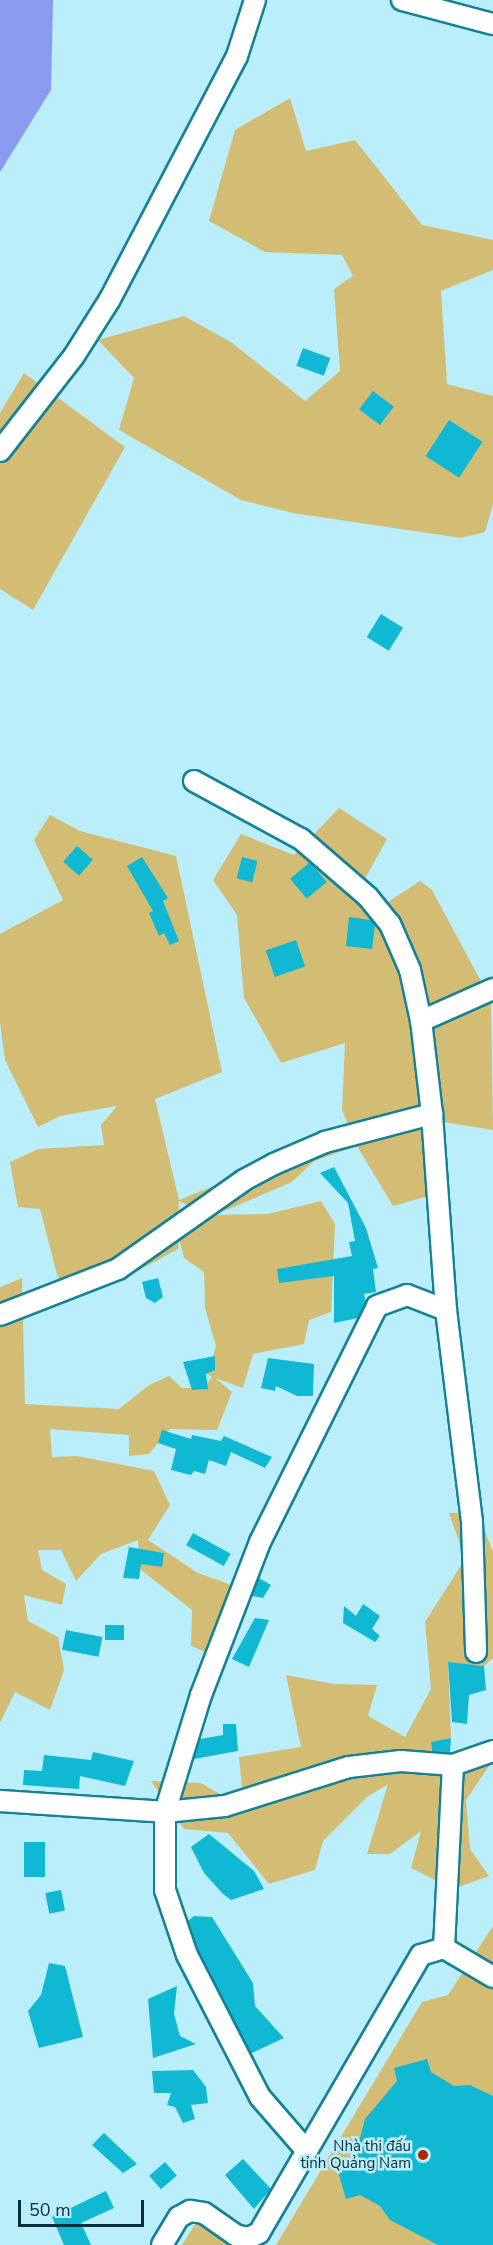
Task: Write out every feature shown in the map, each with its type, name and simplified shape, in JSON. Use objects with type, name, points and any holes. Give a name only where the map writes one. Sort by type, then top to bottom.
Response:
[{"type":"street","points":[[0,451],[74,356],[110,299],[237,56],[255,0]]},
{"type":"street","points":[[402,0],[493,24]]},
{"type":"street","points":[[194,781],[301,839],[368,897],[390,924],[410,970],[421,1021],[432,1114],[446,1310],[472,1522],[476,1652]]},
{"type":"street","points":[[421,1021],[493,989]]},
{"type":"street","points":[[0,1315],[118,1269],[244,1180],[274,1164],[325,1142],[432,1114]]},
{"type":"street","points":[[306,2150],[260,2097],[187,1955],[165,1890],[165,1812],[201,1695],[260,1542],[377,1306],[407,1295],[446,1310]]},
{"type":"street","points":[[0,1801],[165,1812],[225,1806],[349,1767],[400,1761],[453,1765],[493,1751]]},
{"type":"street","points":[[444,1948],[453,1765]]},
{"type":"street","points":[[162,2245],[180,2217],[189,2211],[204,2213],[235,2235],[248,2238],[259,2233],[421,1955],[444,1948],[493,1977]]},
{"type":"shaded area","points":[[290,98],[306,151],[355,140],[422,225],[493,240],[493,270],[441,291],[447,384],[493,396],[493,504],[485,532],[461,538],[293,513],[241,500],[119,430],[134,378],[98,340],[184,316],[231,342],[305,401],[340,371],[334,289],[353,276],[342,255],[265,252],[209,221],[235,130]]},
{"type":"shaded area","points":[[24,373],[125,447],[33,610],[0,589],[0,413]]},
{"type":"shaded area","points":[[339,808],[387,839],[362,884],[382,906],[420,881],[432,890],[491,1000],[493,1130],[418,1118],[436,1194],[393,1206],[357,1146],[342,1110],[345,1043],[281,1063],[244,998],[237,915],[213,880],[241,834],[294,855]]},
{"type":"shaded area","points":[[50,815],[80,831],[176,856],[222,1072],[155,1099],[179,1200],[312,1146],[339,1142],[357,1146],[314,1161],[292,1182],[227,1210],[201,1212],[179,1201],[178,1233],[196,1215],[268,1214],[321,1201],[335,1224],[331,1312],[309,1320],[304,1344],[253,1354],[243,1388],[215,1378],[232,1392],[217,1430],[170,1429],[149,1454],[129,1456],[129,1435],[50,1429],[52,1457],[77,1456],[154,1471],[170,1505],[148,1540],[198,1573],[229,1584],[239,1617],[223,1659],[191,1646],[192,1610],[140,1569],[138,1540],[101,1554],[76,1581],[61,1550],[38,1550],[42,1570],[66,1584],[62,1605],[24,1595],[28,1621],[58,1637],[64,1670],[50,1710],[15,1692],[0,1723],[0,1287],[22,1278],[25,1404],[119,1409],[149,1385],[169,1376],[182,1388],[203,1388],[212,1377],[207,1374],[216,1346],[205,1308],[204,1272],[184,1258],[179,1238],[178,1249],[121,1280],[58,1278],[40,1209],[18,1207],[10,1162],[38,1149],[104,1145],[101,1125],[117,1106],[60,1116],[38,1127],[5,1060],[0,1022],[0,934],[63,900],[34,840]]},
{"type":"shaded area","points":[[449,1513],[478,1513],[493,1552],[493,1658],[484,1666],[448,1663],[451,1738],[431,1743],[434,1769],[493,1760],[466,1800],[470,1849],[489,1876],[453,1889],[411,1868],[421,1831],[390,1854],[367,1854],[388,1784],[367,1797],[323,1841],[315,1870],[269,1884],[228,1833],[184,1829],[151,1781],[201,1783],[244,1808],[239,1757],[301,1747],[286,1675],[334,1684],[377,1685],[368,1716],[405,1737],[431,1689],[425,1622],[465,1559]]},
{"type":"shaded area","points":[[493,1926],[493,2245],[276,2245],[422,2002],[448,1995]]},
{"type":"shaded area","points":[[199,2218],[236,2245],[182,2245]]},
{"type":"water","points":[[0,0],[53,0],[51,90],[0,172]]},
{"type":"building","points":[[303,348],[330,358],[324,376],[297,366]]},
{"type":"building","points":[[373,391],[394,407],[380,425],[359,409]]},
{"type":"building","points":[[449,420],[483,442],[459,478],[426,456]]},
{"type":"building","points":[[381,614],[403,628],[389,651],[367,637]]},
{"type":"building","points":[[77,846],[93,860],[79,876],[63,862]]},
{"type":"building","points":[[142,857],[168,898],[163,901],[179,941],[170,945],[164,933],[159,936],[149,913],[153,911],[127,866]]},
{"type":"building","points":[[242,857],[258,861],[252,882],[237,878]]},
{"type":"building","points":[[310,862],[327,882],[307,899],[290,879]]},
{"type":"building","points":[[349,917],[371,920],[375,925],[372,949],[346,946]]},
{"type":"building","points":[[296,940],[305,966],[275,977],[266,950]]},
{"type":"building","points":[[334,1167],[366,1228],[378,1268],[373,1269],[376,1292],[364,1294],[366,1302],[358,1318],[334,1323],[334,1276],[279,1283],[277,1269],[352,1256],[349,1242],[355,1241],[348,1203],[320,1173]]},
{"type":"building","points":[[158,1278],[163,1297],[155,1303],[146,1298],[142,1282]]},
{"type":"building","points":[[215,1356],[215,1370],[206,1374],[208,1389],[192,1390],[183,1362]]},
{"type":"building","points":[[268,1358],[314,1364],[313,1396],[297,1396],[276,1386],[275,1391],[261,1388]]},
{"type":"building","points":[[162,1430],[191,1439],[192,1435],[221,1441],[224,1436],[272,1457],[265,1468],[231,1452],[226,1466],[209,1460],[205,1474],[194,1471],[191,1475],[171,1470],[176,1449],[158,1443]]},
{"type":"building","points":[[193,1533],[231,1554],[224,1566],[186,1545]]},
{"type":"building","points":[[129,1547],[164,1553],[162,1567],[141,1564],[139,1579],[123,1578]]},
{"type":"building","points":[[259,1578],[271,1585],[263,1598],[252,1596]]},
{"type":"building","points":[[363,1604],[380,1616],[372,1629],[380,1636],[375,1642],[343,1623],[344,1606],[356,1616]]},
{"type":"building","points":[[255,1618],[269,1620],[249,1667],[232,1659]]},
{"type":"building","points":[[105,1625],[124,1625],[124,1640],[105,1640]]},
{"type":"building","points":[[66,1630],[102,1637],[99,1657],[62,1650]]},
{"type":"building","points":[[448,1662],[484,1666],[486,1690],[469,1695],[467,1724],[452,1722]]},
{"type":"building","points":[[223,1724],[236,1724],[238,1751],[194,1759],[200,1739],[223,1735]]},
{"type":"building","points":[[451,1738],[450,1753],[432,1751],[431,1742]]},
{"type":"building","points":[[93,1752],[134,1761],[125,1786],[80,1776],[79,1789],[23,1785],[24,1770],[42,1771],[44,1755],[91,1760]]},
{"type":"building","points":[[209,1834],[254,1871],[264,1889],[231,1900],[223,1894],[204,1873],[191,1847]]},
{"type":"building","points":[[24,1842],[45,1842],[45,1877],[24,1877]]},
{"type":"building","points":[[61,1890],[65,1911],[49,1914],[45,1893]]},
{"type":"building","points":[[194,1916],[212,1917],[253,1983],[255,2006],[284,2038],[252,2053],[249,2050],[198,1950],[188,1921]]},
{"type":"building","points":[[49,1963],[65,1966],[83,2037],[39,2048],[28,2011],[41,1995]]},
{"type":"building","points":[[177,1986],[174,2014],[180,2036],[196,2044],[153,2058],[148,1999]]},
{"type":"building","name":"Nhà thi đấu tỉnh Quảng Nam","points":[[427,2059],[431,2072],[454,2086],[470,2085],[493,2096],[493,2245],[438,2245],[390,2220],[380,2206],[360,2195],[346,2199],[336,2165],[347,2164],[358,2146],[365,2119],[397,2081],[394,2068]]},
{"type":"building","points":[[193,2070],[206,2087],[208,2103],[191,2105],[195,2119],[183,2123],[175,2107],[167,2105],[171,2093],[154,2093],[152,2071]]},
{"type":"building","points":[[104,2133],[137,2164],[123,2173],[92,2145]]},
{"type":"building","points":[[243,2159],[271,2189],[254,2209],[225,2175]]},
{"type":"building","points":[[165,2162],[177,2176],[161,2189],[149,2176]]},
{"type":"building","points":[[106,2191],[114,2208],[81,2223],[91,2245],[64,2245],[52,2217]]},
{"type":"place","name":"Nhà thi đấu tỉnh Quảng Nam","points":[[423,2155]]}]
